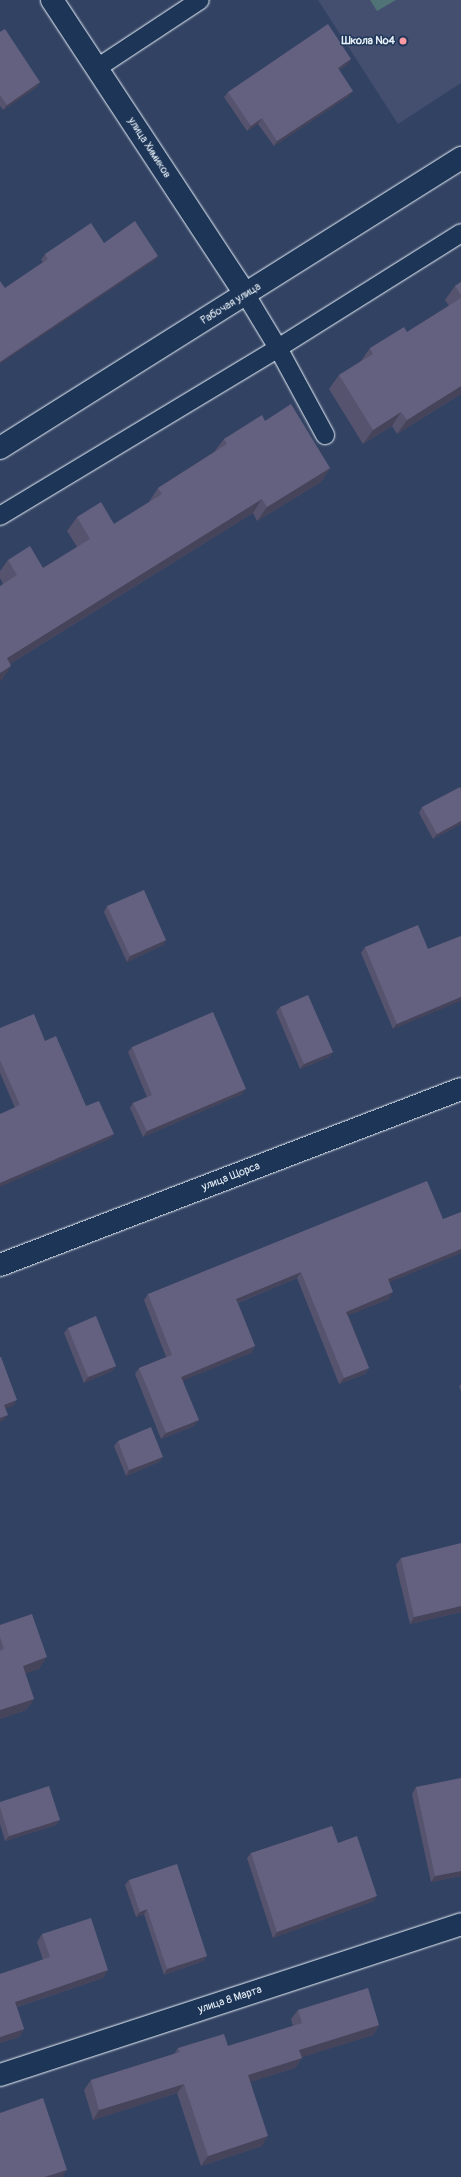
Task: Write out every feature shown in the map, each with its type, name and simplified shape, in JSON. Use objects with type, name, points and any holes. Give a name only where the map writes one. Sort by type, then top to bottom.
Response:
[{"type":"street","name":"улица Химиков","points":[[52,0],[246,295]]},
{"type":"street","name":"Рабочая улица","points":[[0,448],[246,295],[461,158]]},
{"type":"street","name":"улица Щорса","points":[[0,1265],[461,1089]]},
{"type":"street","name":"улица 8 Марта","points":[[0,2075],[461,1924]]},
{"type":"lane","points":[[97,68],[200,0]]},
{"type":"lane","points":[[0,516],[278,348],[461,233]]},
{"type":"lane","points":[[246,295],[278,348],[326,436]]},
{"type":"shaded area","name":"Школа №4","points":[[318,0],[461,0],[461,83],[398,124]]},
{"type":"green space","points":[[370,0],[396,0],[377,11]]},
{"type":"building","points":[[328,24],[351,59],[338,68],[353,91],[277,141],[262,118],[251,126],[228,92]]},
{"type":"building","points":[[5,29],[40,82],[7,105],[0,95],[0,32]]},
{"type":"building","points":[[135,221],[158,256],[0,362],[0,281],[5,288],[48,259],[45,254],[91,223],[104,243]]},
{"type":"building","points":[[461,282],[461,295],[455,286]]},
{"type":"building","points":[[461,298],[461,386],[407,420],[401,412],[373,430],[339,375],[373,354],[370,348],[404,327],[407,332]]},
{"type":"building","points":[[291,404],[330,468],[267,507],[262,499],[7,658],[11,666],[0,673],[0,586],[17,575],[8,560],[30,546],[43,568],[90,539],[77,517],[101,502],[114,524],[162,494],[158,488],[227,444],[224,439],[262,415],[265,421]]},
{"type":"building","points":[[460,787],[461,821],[437,834],[422,807]]},
{"type":"building","points":[[144,890],[166,940],[130,956],[107,906]]},
{"type":"building","points":[[418,925],[428,949],[461,936],[461,997],[397,1024],[365,947]]},
{"type":"building","points":[[308,995],[333,1052],[304,1064],[280,1007]]},
{"type":"building","points":[[213,1012],[246,1089],[147,1131],[133,1103],[152,1095],[132,1047]]},
{"type":"building","points":[[34,1014],[45,1041],[56,1036],[86,1106],[99,1101],[114,1134],[0,1183],[0,1114],[20,1105],[0,1060],[0,1028]]},
{"type":"building","points":[[427,1181],[443,1219],[461,1212],[461,1249],[388,1279],[393,1292],[346,1312],[369,1368],[344,1378],[301,1272],[236,1299],[255,1346],[181,1377],[199,1420],[166,1433],[139,1368],[172,1355],[148,1294]]},
{"type":"building","points":[[96,1316],[116,1366],[88,1377],[68,1328]]},
{"type":"building","points":[[0,1357],[17,1400],[4,1405],[8,1415],[0,1418]]},
{"type":"building","points":[[151,1427],[163,1457],[129,1470],[118,1441]]},
{"type":"building","points":[[461,1543],[461,1606],[414,1617],[401,1558]]},
{"type":"building","points":[[32,1614],[47,1657],[23,1666],[34,1699],[0,1710],[0,1651],[4,1649],[0,1637],[0,1625]]},
{"type":"building","points":[[461,1778],[461,1871],[435,1876],[416,1787]]},
{"type":"building","points":[[49,1786],[60,1820],[9,1836],[0,1807],[0,1802]]},
{"type":"building","points":[[332,1826],[338,1843],[357,1836],[377,1896],[277,1932],[251,1853]]},
{"type":"building","points":[[177,1864],[207,1956],[167,1969],[147,1909],[140,1912],[129,1880]]},
{"type":"building","points":[[91,1918],[108,1970],[15,2002],[24,2029],[0,2037],[0,1974],[50,1957],[42,1934]]},
{"type":"building","points":[[368,1988],[379,2025],[299,2050],[302,2058],[248,2075],[268,2136],[208,2156],[184,2084],[99,2110],[91,2080],[180,2052],[178,2048],[224,2034],[228,2046],[302,2023],[298,2010]]},
{"type":"building","points":[[43,2098],[67,2170],[45,2177],[0,2177],[0,2113]]},
{"type":"place","name":"Школа №4","points":[[403,41]]}]
